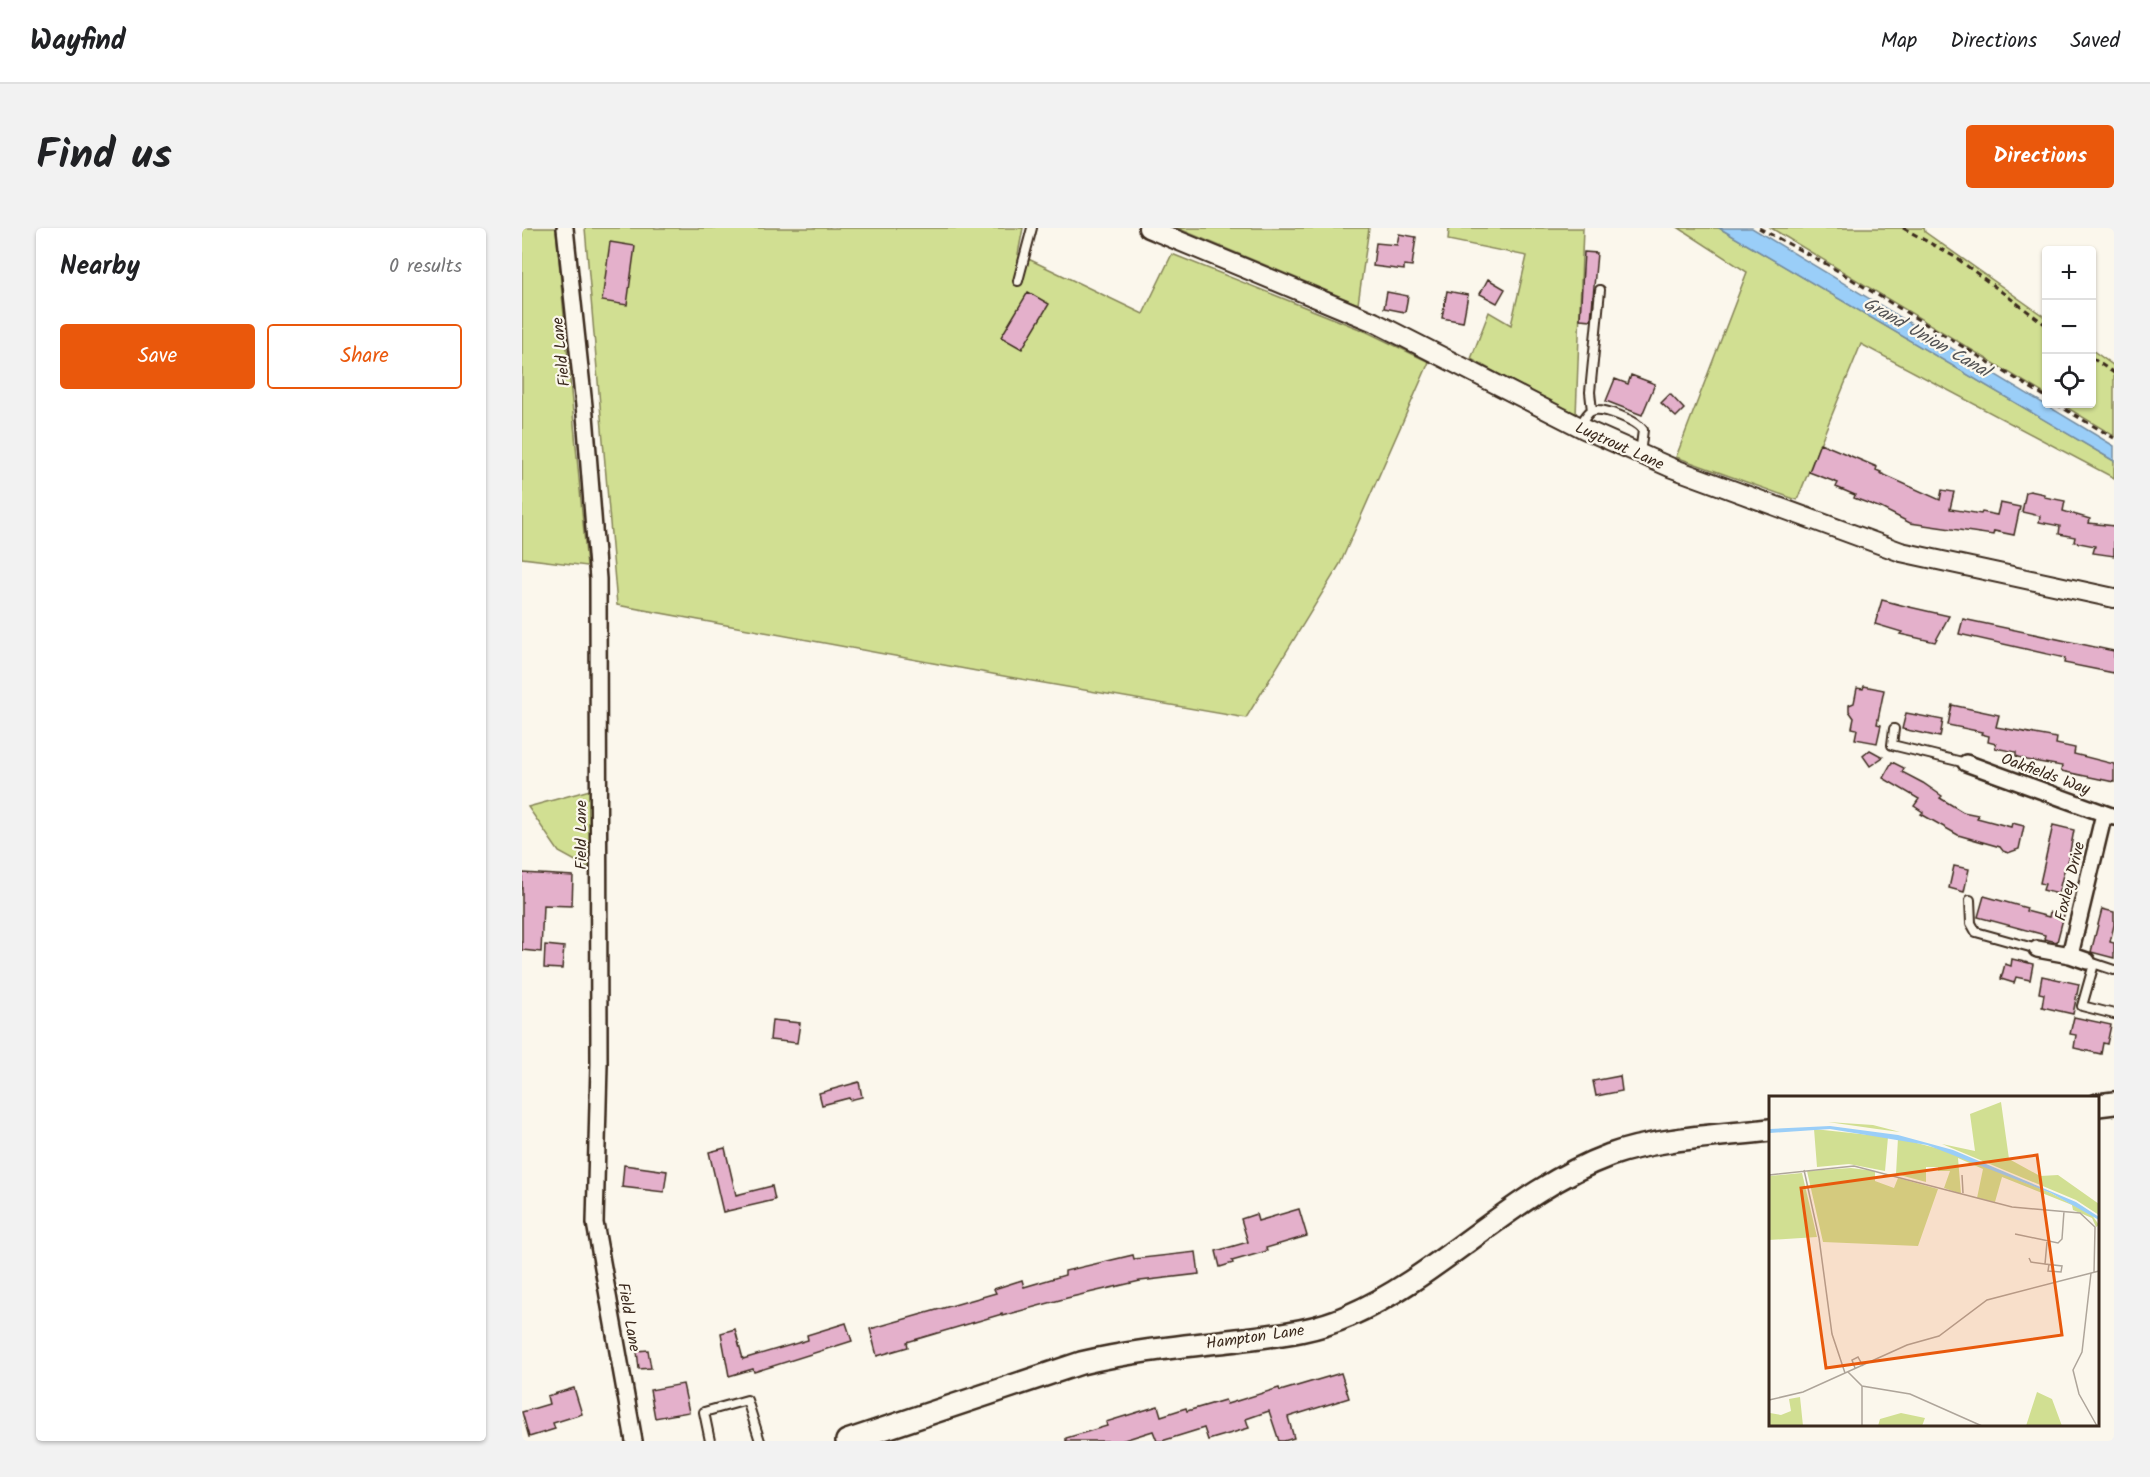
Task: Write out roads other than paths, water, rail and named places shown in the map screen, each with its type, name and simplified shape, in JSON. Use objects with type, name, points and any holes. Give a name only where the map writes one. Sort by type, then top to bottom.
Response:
[{"type":"main road","points":[[2099,1105],[2114,1102]]},
{"type":"main road","name":"Hampton Lane","points":[[847,1441],[1080,1363],[1115,1355],[1296,1332],[1346,1317],[1384,1298],[1552,1183],[1582,1167],[1611,1155],[1652,1144],[1769,1130]]},
{"type":"street","name":"Field Lane","points":[[566,228],[585,415],[598,579],[599,1064],[595,1223],[634,1441]]},
{"type":"street","name":"Lugtrout Lane","points":[[1148,228],[1374,322],[1579,427],[1672,468],[1901,552],[2114,598]]},
{"type":"street","name":"Oakfields Way","points":[[1966,763],[2109,816]]},
{"type":"street","name":"Foxley Drive","points":[[2070,956],[2109,816]]},
{"type":"street","points":[[2037,949],[2090,963]]},
{"type":"lane","points":[[1018,281],[1032,228]]},
{"type":"lane","points":[[1592,411],[1590,392],[1600,290]]},
{"type":"lane","points":[[1579,427],[1589,412],[1602,409],[1634,422],[1641,427],[1644,435],[1640,454]]},
{"type":"lane","points":[[1894,729],[1892,745],[1966,763]]},
{"type":"lane","points":[[1970,900],[1971,923],[1976,932],[2037,949]]},
{"type":"lane","points":[[2114,970],[2090,963],[2082,1006],[2114,1014]]},
{"type":"lane","points":[[711,1441],[704,1412],[747,1400],[760,1441]]},
{"type":"water","name":"Grand Union Canal","points":[[1719,228],[1752,228],[2042,403],[2042,408],[2051,408],[2114,446],[2114,461]]}]
